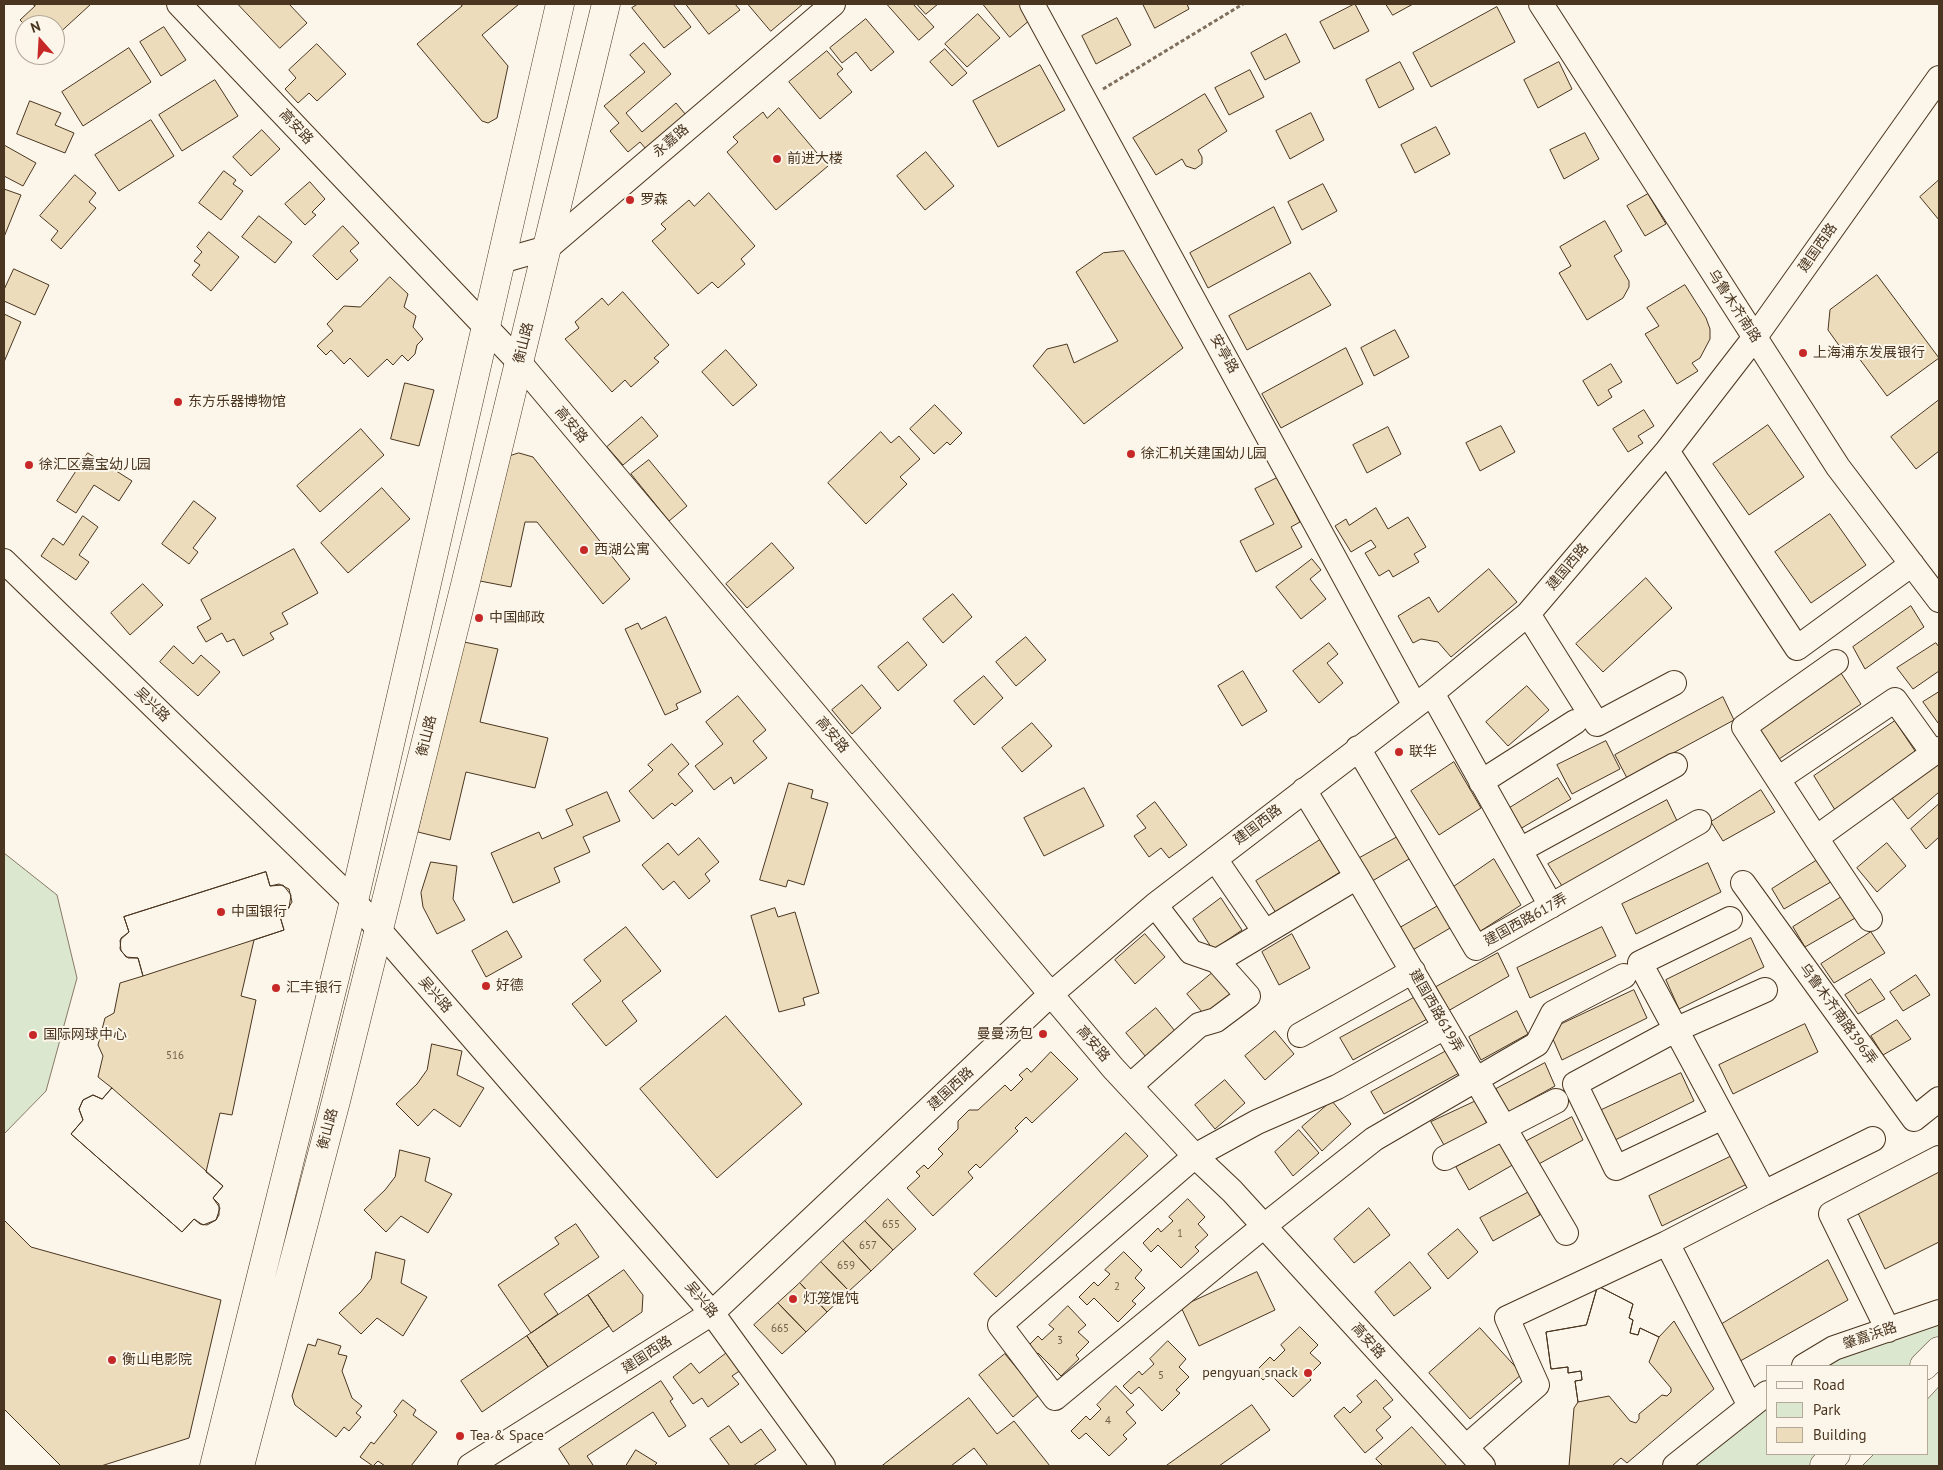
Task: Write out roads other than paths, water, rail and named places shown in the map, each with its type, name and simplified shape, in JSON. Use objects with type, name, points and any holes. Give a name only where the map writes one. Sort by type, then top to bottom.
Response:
[{"type":"main road","points":[[214,1466],[354,901],[560,4]]},
{"type":"main road","name":"衡山路","points":[[240,1466],[378,930],[606,4]]},
{"type":"main road","points":[[1925,1365],[1939,1352]]},
{"type":"main road","points":[[1824,1466],[1835,1455]]},
{"type":"street","name":"高安路","points":[[179,4],[519,362],[1050,995],[1130,1086],[1264,1226],[1484,1466]]},
{"type":"street","name":"永嘉路","points":[[501,260],[547,248],[833,4]]},
{"type":"street","name":"安亭路","points":[[1032,4],[1423,698],[1481,782],[1551,906]]},
{"type":"street","name":"乌鲁木齐南路","points":[[1541,4],[1838,467],[1939,600]]},
{"type":"street","name":"建国西路","points":[[470,1466],[712,1313],[1050,995],[1155,904],[1423,698],[1528,614],[1667,451],[1754,337],[1939,78]]},
{"type":"street","points":[[1667,451],[1797,648],[1912,564]]},
{"type":"street","name":"吴兴路","points":[[4,561],[354,901],[712,1313],[823,1466]]},
{"type":"street","points":[[1528,614],[1597,724],[1674,683]]},
{"type":"street","points":[[1836,662],[1744,727],[1870,920]]},
{"type":"street","points":[[1778,779],[1895,700],[1936,751],[1816,838]]},
{"type":"street","points":[[1481,782],[1575,722]]},
{"type":"street","name":"建国西路617弄","points":[[1358,748],[1476,948],[1700,822]]},
{"type":"street","points":[[1520,850],[1675,765]]},
{"type":"street","name":"建国西路619弄","points":[[1304,790],[1358,876],[1566,1232]]},
{"type":"street","points":[[1215,859],[1265,932]]},
{"type":"street","points":[[1217,961],[1358,876]]},
{"type":"street","name":"乌鲁木齐南路396弄","points":[[1743,883],[1914,1119],[1939,1099]]},
{"type":"street","points":[[1130,1086],[1199,1025],[1216,1020],[1248,996],[1217,961],[1191,952],[1155,904]]},
{"type":"street","points":[[1730,919],[1640,963],[1764,1193]]},
{"type":"street","points":[[1300,1036],[1413,971]]},
{"type":"street","points":[[1445,1026],[1337,1088],[1257,1122],[1195,1156],[1000,1325],[1055,1398],[1264,1226],[1374,1139],[1537,1044],[1553,1013],[1624,976]]},
{"type":"street","points":[[1722,1117],[1616,1168],[1575,1084],[1675,1030],[1765,990]]},
{"type":"street","points":[[1445,1158],[1556,1101]]},
{"type":"street","points":[[1466,1448],[1537,1384],[1507,1318],[1667,1243],[1873,1139]]},
{"type":"street","points":[[1888,1330],[1831,1214],[1939,1158]]},
{"type":"street","points":[[1667,1243],[1758,1399],[1675,1466]]},
{"type":"street","name":"肇嘉浜路","points":[[1806,1365],[1834,1348],[1939,1312]]},
{"type":"place","name":"前进大楼","points":[[777,159]]},
{"type":"place","name":"罗森","points":[[630,200]]},
{"type":"place","name":"上海浦东发展银行","points":[[1803,353]]},
{"type":"place","name":"东方乐器博物馆","points":[[178,402]]},
{"type":"place","name":"徐汇机关建国幼儿园","points":[[1131,454]]},
{"type":"place","name":"徐汇区嘉宝幼儿园","points":[[29,465]]},
{"type":"place","name":"西湖公寓","points":[[584,550]]},
{"type":"place","name":"中国邮政","points":[[479,618]]},
{"type":"place","name":"联华","points":[[1399,752]]},
{"type":"place","name":"中国银行","points":[[221,912]]},
{"type":"place","name":"好德","points":[[486,986]]},
{"type":"place","name":"汇丰银行","points":[[276,988]]},
{"type":"place","name":"曼曼汤包","points":[[1043,1034]]},
{"type":"place","name":"国际网球中心","points":[[33,1035]]},
{"type":"place","name":"灯笼馄饨","points":[[793,1299]]},
{"type":"place","name":"衡山电影院","points":[[112,1360]]},
{"type":"place","name":"pengyuan snack","points":[[1308,1373]]},
{"type":"place","name":"Tea & Space","points":[[460,1436]]}]
